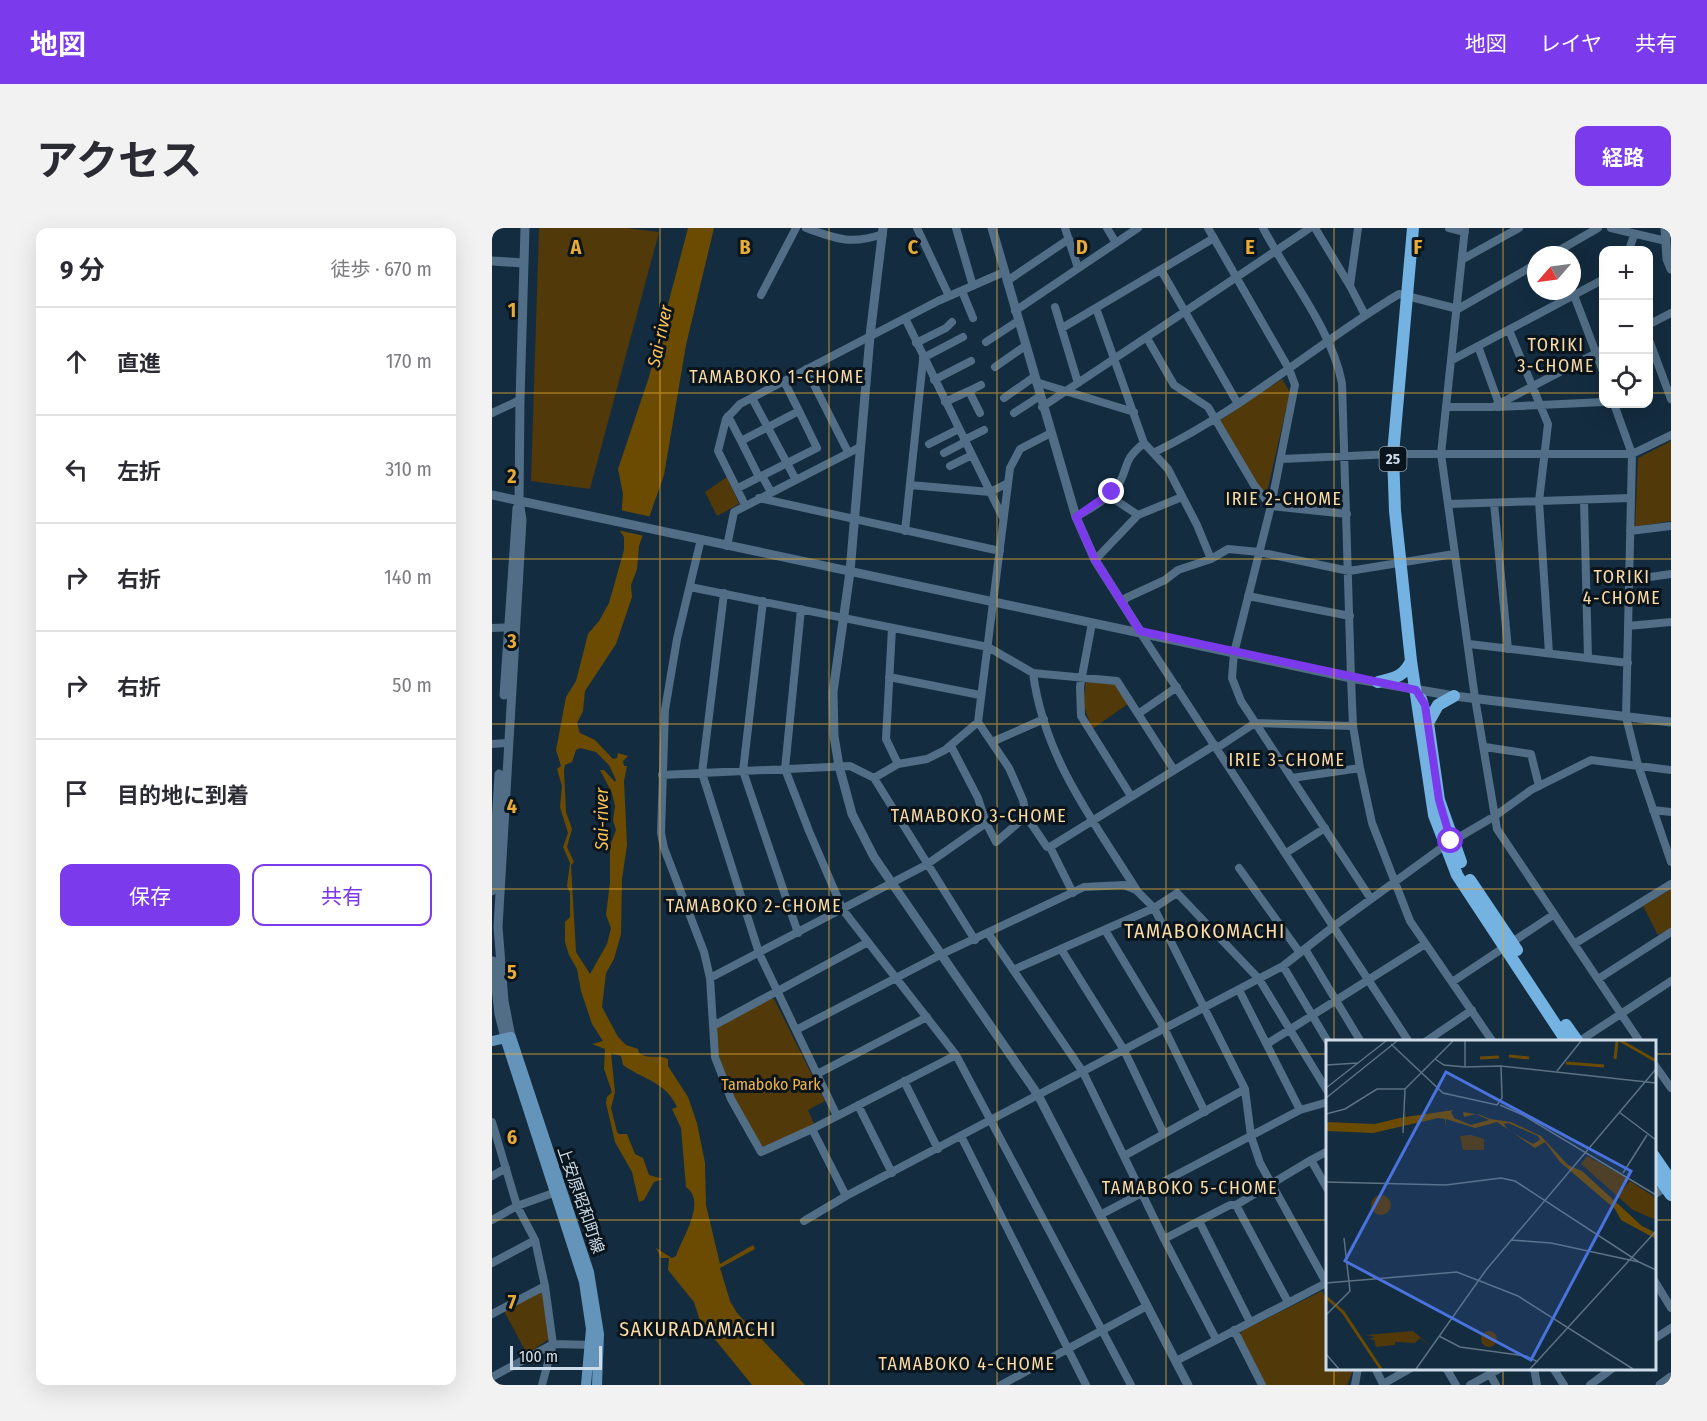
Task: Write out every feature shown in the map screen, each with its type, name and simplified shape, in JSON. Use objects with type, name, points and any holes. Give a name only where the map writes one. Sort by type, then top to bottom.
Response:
[{"type":"main road","name":"25","points":[[1413,228],[1393,454],[1400,562],[1411,661],[1434,815],[1448,844]]},
{"type":"main road","points":[[1378,682],[1398,677],[1404,673],[1411,661]]},
{"type":"main road","name":"25","points":[[1416,690],[1425,705],[1439,800],[1457,875],[1577,1040]]},
{"type":"main road","points":[[1428,723],[1438,705],[1454,696]]},
{"type":"main road","name":"25","points":[[1508,944],[1567,1040]]},
{"type":"main road","points":[[492,1041],[508,1037]]},
{"type":"main road","name":"上安原昭和町線","points":[[508,1037],[558,1191],[589,1272],[597,1313],[595,1345],[597,1385]]},
{"type":"main road","points":[[1656,1160],[1670,1187]]},
{"type":"main road","points":[[1656,1173],[1670,1187]]},
{"type":"main road","name":"上安原昭和町線","points":[[586,1385],[595,1345]]},
{"type":"street","points":[[492,891],[500,743],[511,627],[515,519],[524,501],[520,400],[525,228]]},
{"type":"street","points":[[761,295],[796,228]]},
{"type":"street","points":[[806,228],[839,240],[862,241],[883,231]]},
{"type":"street","points":[[917,228],[949,296]]},
{"type":"street","points":[[956,228],[974,286]]},
{"type":"street","points":[[992,228],[1049,434],[1076,517],[1095,560],[1408,1040]]},
{"type":"street","points":[[1065,228],[1078,268]]},
{"type":"street","points":[[1107,228],[1116,243]]},
{"type":"street","points":[[1015,310],[1138,228]]},
{"type":"street","points":[[1208,228],[1289,369],[1295,385],[1271,506],[1234,653],[1232,678],[1235,690],[1255,723],[1371,898]]},
{"type":"street","points":[[1062,328],[1214,239],[1218,228]]},
{"type":"street","points":[[1263,228],[1328,343],[1338,363],[1342,383],[1353,726],[1372,823],[1410,921],[1492,1040]]},
{"type":"street","points":[[1042,407],[1310,228]]},
{"type":"street","points":[[1315,228],[1365,315]]},
{"type":"street","points":[[1350,286],[1358,228]]},
{"type":"street","points":[[1449,228],[1465,230],[1441,454],[1475,698],[1495,816],[1503,840],[1639,1040]]},
{"type":"street","points":[[1463,259],[1519,228]]},
{"type":"street","points":[[1568,246],[1598,228]]},
{"type":"street","points":[[1611,228],[1666,241]]},
{"type":"street","points":[[1665,228],[1671,269]]},
{"type":"street","points":[[883,231],[870,336],[850,572],[833,692],[834,736],[839,766],[858,828],[892,884],[1038,1095],[1188,1385]]},
{"type":"street","points":[[1630,246],[1634,235]]},
{"type":"street","points":[[746,505],[718,451],[728,416],[740,404],[949,296],[1005,277],[1069,239]]},
{"type":"street","points":[[492,261],[524,263]]},
{"type":"street","points":[[1155,452],[1198,431],[1399,294],[1458,309],[1527,269]]},
{"type":"street","points":[[1161,270],[1238,404]]},
{"type":"street","points":[[1581,289],[1599,281]]},
{"type":"street","points":[[962,291],[973,318]]},
{"type":"street","points":[[1452,360],[1560,300]]},
{"type":"street","points":[[1577,300],[1599,349]]},
{"type":"street","points":[[1055,307],[1078,383]]},
{"type":"street","points":[[1096,308],[1116,358],[1144,443],[1155,452],[1168,469],[1211,559]]},
{"type":"street","points":[[1653,322],[1671,313]]},
{"type":"street","points":[[905,318],[1004,519]]},
{"type":"street","points":[[986,342],[1018,321]]},
{"type":"street","points":[[916,343],[946,328],[952,322]]},
{"type":"street","points":[[1509,330],[1548,424],[1539,501],[1549,653]]},
{"type":"street","points":[[923,358],[963,337]]},
{"type":"street","points":[[1147,338],[1174,385],[1208,407],[1254,485],[1271,506],[1347,514]]},
{"type":"street","points":[[994,367],[1025,346]]},
{"type":"street","points":[[1478,346],[1496,406]]},
{"type":"street","points":[[1653,350],[1671,399]]},
{"type":"street","points":[[1496,406],[1599,352]]},
{"type":"street","points":[[904,531],[923,358]]},
{"type":"street","points":[[934,380],[971,361]]},
{"type":"street","points":[[806,369],[848,452]]},
{"type":"street","points":[[1004,398],[1035,380],[1134,412]]},
{"type":"street","points":[[738,489],[817,448],[784,381]]},
{"type":"street","points":[[945,402],[981,385]]},
{"type":"street","points":[[969,391],[980,413]]},
{"type":"street","points":[[1014,413],[1040,396]]},
{"type":"street","points":[[752,398],[796,480]]},
{"type":"street","points":[[492,413],[520,400]]},
{"type":"street","points":[[1447,407],[1599,402]]},
{"type":"street","points":[[1615,408],[1632,454],[1626,717],[1638,765],[1670,859]]},
{"type":"street","points":[[741,441],[799,411]]},
{"type":"street","points":[[728,416],[771,492]]},
{"type":"street","points":[[929,444],[959,429]]},
{"type":"street","points":[[944,453],[984,430]]},
{"type":"street","points":[[1049,434],[1020,449],[1010,468],[978,722],[1010,768],[1023,800],[1026,816],[1047,847],[1050,847],[1073,893]]},
{"type":"street","points":[[1281,459],[1393,454],[1632,454],[1671,435]]},
{"type":"street","points":[[1076,517],[1108,495],[1120,481],[1126,460],[1144,443]]},
{"type":"street","points":[[727,546],[734,512],[860,447]]},
{"type":"street","points":[[950,466],[972,455]]},
{"type":"street","points":[[910,485],[990,492],[1008,483]]},
{"type":"street","points":[[492,495],[1092,623],[1140,631],[1351,678],[1454,696],[1671,722]]},
{"type":"street","points":[[1108,495],[1138,515]]},
{"type":"street","points":[[1095,560],[1138,515],[1182,497]]},
{"type":"street","points":[[759,498],[1000,551]]},
{"type":"street","points":[[1449,504],[1631,498]]},
{"type":"street","points":[[1584,500],[1588,658]]},
{"type":"street","points":[[1494,503],[1508,648]]},
{"type":"street","points":[[1630,531],[1671,526]]},
{"type":"street","points":[[701,539],[677,639],[665,710],[661,833],[664,848],[704,952],[710,978],[715,1057],[731,1099],[761,1152],[812,1129],[956,1055]]},
{"type":"street","points":[[1123,603],[1126,598],[1178,570],[1211,559],[1228,549],[1259,552],[1349,571],[1454,554]]},
{"type":"street","points":[[1629,580],[1671,574]]},
{"type":"street","points":[[690,586],[988,647],[1033,673],[1117,681],[1174,770]]},
{"type":"street","points":[[724,593],[702,773],[759,953],[837,1116]]},
{"type":"street","points":[[1248,596],[1350,616]]},
{"type":"street","points":[[764,601],[743,771],[798,933]]},
{"type":"street","points":[[801,609],[785,769],[843,910],[956,1055],[1104,1330],[1131,1385]]},
{"type":"street","points":[[1628,626],[1671,622]]},
{"type":"street","points":[[1092,623],[1082,676],[1079,702],[1081,716],[1131,796]]},
{"type":"street","points":[[492,628],[511,627]]},
{"type":"street","points":[[892,628],[886,739],[898,764]]},
{"type":"street","points":[[1469,644],[1628,663]]},
{"type":"street","points":[[1033,673],[1044,719],[1060,768],[1136,890],[1154,908],[1245,1089],[1251,1136],[1260,1163],[1326,1282]]},
{"type":"street","points":[[889,676],[980,695]]},
{"type":"street","points":[[1138,714],[1177,687]]},
{"type":"street","points":[[992,742],[1044,719]]},
{"type":"street","points":[[874,778],[898,764],[927,759],[951,746],[978,722]]},
{"type":"street","points":[[1050,847],[1255,723],[1353,726]]},
{"type":"street","points":[[500,743],[495,903],[508,1037]]},
{"type":"street","points":[[951,746],[978,798],[986,823],[996,842],[1026,816]]},
{"type":"street","points":[[1485,747],[1531,753],[1539,786]]},
{"type":"street","points":[[804,1221],[846,1196],[1283,966],[1371,898],[1448,844],[1539,786],[1591,760],[1671,770]]},
{"type":"street","points":[[662,776],[850,766],[874,778],[926,865],[975,939]]},
{"type":"street","points":[[1292,778],[1360,768]]},
{"type":"street","points":[[1653,810],[1671,812]]},
{"type":"street","points":[[710,978],[926,865],[986,823]]},
{"type":"street","points":[[1286,853],[1325,828]]},
{"type":"street","points":[[1239,868],[1302,951],[1360,1040]]},
{"type":"street","points":[[1574,944],[1671,884]]},
{"type":"street","points":[[796,1030],[942,954],[1073,893],[1096,885],[1124,885],[1136,890]]},
{"type":"street","points":[[1013,970],[1154,908],[1177,893],[1258,979],[1326,1089]]},
{"type":"street","points":[[1452,982],[1553,915]]},
{"type":"street","points":[[1105,930],[1164,1028],[1205,1112]]},
{"type":"street","points":[[1598,979],[1671,932]]},
{"type":"street","points":[[987,933],[1083,1072],[1164,1239],[1216,1339]]},
{"type":"street","points":[[492,937],[496,993],[508,1037]]},
{"type":"street","points":[[713,1026],[868,942]]},
{"type":"street","points":[[1267,1044],[1425,944]]},
{"type":"street","points":[[1061,949],[1124,1050],[1164,1134]]},
{"type":"street","points":[[1283,966],[1327,1040]]},
{"type":"street","points":[[1580,1040],[1671,981]]},
{"type":"street","points":[[1239,990],[1300,1110]]},
{"type":"street","points":[[1427,1040],[1472,1010]]},
{"type":"street","points":[[817,1074],[927,1017]]},
{"type":"street","points":[[1656,1067],[1671,1088]]},
{"type":"street","points":[[904,1082],[938,1149]]},
{"type":"street","points":[[1124,1156],[1245,1089]]},
{"type":"street","points":[[1100,1215],[1300,1110],[1326,1102]]},
{"type":"street","points":[[858,1105],[892,1173]]},
{"type":"street","points":[[492,1122],[518,1206],[535,1240],[545,1286],[553,1344],[542,1385]]},
{"type":"street","points":[[812,1129],[846,1196]]},
{"type":"street","points":[[961,1136],[1086,1385]]},
{"type":"street","points":[[1164,1239],[1230,1205],[1236,1205],[1326,1152]]},
{"type":"street","points":[[1311,1160],[1326,1187]]},
{"type":"street","points":[[492,1176],[506,1168]]},
{"type":"street","points":[[1656,1194],[1670,1187]]},
{"type":"street","points":[[492,1220],[518,1206],[558,1191]]},
{"type":"street","points":[[1236,1205],[1288,1302]]},
{"type":"street","points":[[1199,1221],[1250,1322]]},
{"type":"street","points":[[492,1263],[535,1240]]},
{"type":"street","points":[[1176,1361],[1326,1284]]},
{"type":"street","points":[[492,1314],[545,1286]]},
{"type":"street","points":[[1657,1291],[1671,1308]]},
{"type":"street","points":[[1002,1385],[1147,1306]]},
{"type":"street","points":[[1656,1338],[1671,1328]]},
{"type":"street","points":[[1234,1330],[1262,1385]]},
{"type":"street","points":[[492,1377],[553,1344],[595,1345]]},
{"type":"street","points":[[1355,1385],[1358,1370]]},
{"type":"street","points":[[1375,1370],[1382,1384],[1407,1370]]},
{"type":"street","points":[[1447,1370],[1456,1385]]},
{"type":"street","points":[[1470,1385],[1497,1370]]},
{"type":"street","points":[[1536,1370],[1537,1385]]},
{"type":"street","points":[[1554,1370],[1564,1385]]},
{"type":"street","points":[[1590,1385],[1610,1370]]},
{"type":"street","points":[[1490,1374],[1496,1385]]},
{"type":"street","points":[[1660,1385],[1671,1377]]},
{"type":"green space","points":[[539,228],[627,228],[659,232],[590,489],[531,481]]},
{"type":"green space","points":[[1282,379],[1290,392],[1267,492],[1259,488],[1219,421]]},
{"type":"green space","points":[[1671,441],[1671,521],[1635,527],[1638,458]]},
{"type":"green space","points":[[727,477],[739,504],[717,516],[705,492]]},
{"type":"green space","points":[[1086,681],[1114,683],[1128,704],[1092,729],[1083,704]]},
{"type":"green space","points":[[1671,889],[1671,928],[1658,935],[1643,906]]},
{"type":"green space","name":"Tamaboko Park","points":[[770,998],[774,999],[825,1101],[808,1110],[814,1124],[765,1149],[761,1148],[744,1118],[725,1076],[720,1061],[715,1027]]},
{"type":"green space","points":[[1322,1291],[1326,1298],[1326,1370],[1353,1370],[1347,1385],[1266,1385],[1240,1335],[1242,1331]]},
{"type":"green space","points":[[540,1292],[543,1294],[549,1339],[527,1354],[504,1311]]},
{"type":"water","name":"Sai-river","points":[[688,228],[714,228],[686,345],[664,475],[639,546],[637,569],[631,585],[632,597],[616,644],[585,691],[583,711],[577,723],[580,733],[595,740],[613,759],[617,758],[618,753],[628,756],[623,761],[624,766],[627,766],[624,781],[627,845],[622,879],[621,934],[614,959],[606,973],[602,1007],[618,1037],[626,1045],[638,1049],[643,1055],[668,1059],[668,1066],[688,1097],[697,1123],[705,1163],[706,1205],[720,1264],[753,1245],[755,1249],[720,1268],[730,1301],[737,1313],[805,1385],[752,1385],[700,1321],[694,1302],[668,1270],[669,1258],[661,1258],[656,1248],[672,1258],[676,1256],[694,1211],[692,1194],[686,1187],[681,1128],[672,1109],[677,1107],[661,1087],[623,1065],[621,1056],[611,1053],[615,1092],[611,1108],[617,1132],[627,1134],[635,1154],[643,1158],[649,1175],[663,1179],[654,1182],[644,1200],[639,1202],[632,1172],[615,1142],[606,1103],[607,1097],[612,1092],[604,1069],[605,1049],[592,1044],[603,1041],[592,1024],[581,991],[577,969],[565,942],[565,922],[570,917],[570,893],[567,886],[570,863],[563,847],[568,833],[560,807],[562,786],[557,769],[561,766],[556,750],[566,697],[576,681],[588,634],[599,621],[609,603],[624,550],[624,537],[620,531],[623,494],[618,469],[649,377]],"holes":[[[580,748],[596,752],[609,765],[616,780],[615,782],[604,770],[600,770],[612,793],[615,806],[613,820],[616,830],[610,846],[610,882],[606,915],[611,928],[607,944],[590,974],[576,952],[571,865],[574,862],[567,847],[572,829],[566,812],[564,770],[565,765],[572,762],[576,750]]]},
{"type":"pier","points":[[620,510],[652,517],[645,536],[617,530]]},
{"type":"district","name":"TORIKI 3-CHOME","points":[[1556,355]]},
{"type":"district","name":"TAMABOKO 1-CHOME","points":[[777,377]]},
{"type":"district","name":"IRIE 2-CHOME","points":[[1284,499]]},
{"type":"district","name":"TORIKI 4-CHOME","points":[[1622,587]]},
{"type":"district","name":"IRIE 3-CHOME","points":[[1287,760]]},
{"type":"district","name":"TAMABOKO 3-CHOME","points":[[979,816]]},
{"type":"district","name":"TAMABOKO 2-CHOME","points":[[754,906]]},
{"type":"district","name":"TAMABOKOMACHI","points":[[1205,931]]},
{"type":"district","name":"TAMABOKO 5-CHOME","points":[[1190,1188]]},
{"type":"district","name":"SAKURADAMACHI","points":[[698,1329]]},
{"type":"district","name":"TAMABOKO 4-CHOME","points":[[967,1364]]},
{"type":"route","points":[[1112,492],[1076,517],[1095,560],[1140,631],[1234,653],[1416,690],[1425,705],[1439,800],[1451,841]]}]
